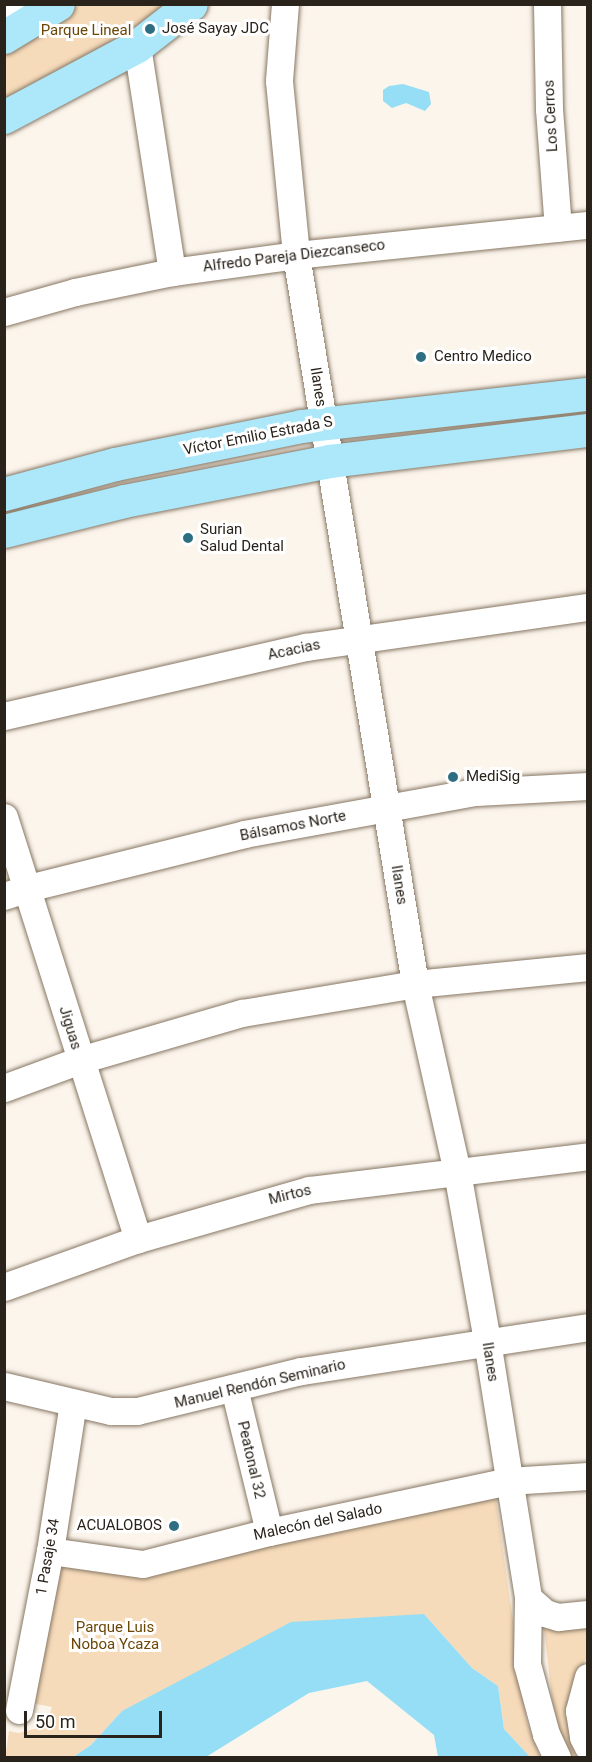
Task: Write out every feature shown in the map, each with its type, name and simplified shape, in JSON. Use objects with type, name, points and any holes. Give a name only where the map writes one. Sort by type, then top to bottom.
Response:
[{"type":"main road","points":[[11,23],[58,4]]},
{"type":"main road","points":[[4,117],[137,46],[191,4]]},
{"type":"main road","points":[[4,531],[124,501],[330,461],[586,431],[584,394]]},
{"type":"main road","name":"Víctor Emilio Estrada S","points":[[4,494],[115,464],[323,423],[584,394]]},
{"type":"main road","points":[[115,464],[124,501]]},
{"type":"street","name":"Ilanes","points":[[285,4],[279,81],[296,255],[416,984],[457,1172],[487,1341],[528,1598],[527,1664],[546,1734],[557,1758]]},
{"type":"street","name":"Los Cerros","points":[[547,4],[549,109],[558,228]]},
{"type":"street","points":[[137,46],[172,272]]},
{"type":"street","name":"Alfredo Pareja Diezcanseco","points":[[4,312],[75,292],[172,272],[296,255],[588,225]]},
{"type":"street","name":"Acacias","points":[[4,716],[306,647],[588,607]]},
{"type":"street","name":"Bálsamos Norte","points":[[16,892],[244,834],[476,792],[588,786]]},
{"type":"street","name":"Jiguas","points":[[4,817],[16,892],[80,1060],[138,1239]]},
{"type":"street","points":[[4,1088],[80,1060],[242,1014],[416,984],[588,967]]},
{"type":"street","name":"Mirtos","points":[[4,1287],[138,1239],[309,1190],[588,1156]]},
{"type":"street","name":"Manuel Rendón Seminario","points":[[4,1386],[111,1412],[137,1411],[301,1371],[588,1327]]},
{"type":"street","name":"Peatonal 32","points":[[234,1388],[269,1532]]},
{"type":"street","name":"1 Pasaje 34","points":[[19,1710],[50,1551],[73,1403]]},
{"type":"street","name":"Malecón del Salado","points":[[50,1551],[143,1564],[269,1532],[508,1481],[588,1476]]},
{"type":"street","points":[[528,1598],[545,1613],[558,1617],[588,1614]]},
{"type":"street","points":[[588,1677],[579,1711],[583,1737],[588,1747]]},
{"type":"green space","name":"Parque Lineal","points":[[80,5],[171,5],[134,32],[5,100],[4,48]]},
{"type":"green space","name":"Parque Luis Noboa Ycaza","points":[[494,1485],[527,1722],[540,1757],[530,1757],[504,1729],[498,1686],[472,1668],[424,1614],[122,1711],[91,1745],[73,1757],[5,1758],[9,1731],[19,1733],[38,1728],[49,1716],[52,1707],[31,1703],[57,1559],[140,1568]]},
{"type":"green space","points":[[587,1626],[587,1656],[574,1685],[569,1731],[576,1757],[569,1757],[564,1751],[553,1708],[544,1629]]},
{"type":"water","points":[[403,84],[429,92],[431,104],[425,111],[406,103],[392,108],[383,101],[383,90],[389,86]]},
{"type":"water","points":[[424,1614],[472,1668],[498,1686],[504,1729],[530,1757],[438,1757],[434,1735],[367,1681],[309,1693],[206,1757],[73,1757],[91,1745],[122,1711],[291,1622]]},
{"type":"place","name":"José Sayay JDC","points":[[150,29]]},
{"type":"place","name":"Centro Medico","points":[[421,357]]},
{"type":"place","name":"Surian Salud Dental","points":[[188,538]]},
{"type":"place","name":"MediSig","points":[[453,777]]},
{"type":"place","name":"ACUALOBOS","points":[[174,1526]]}]
